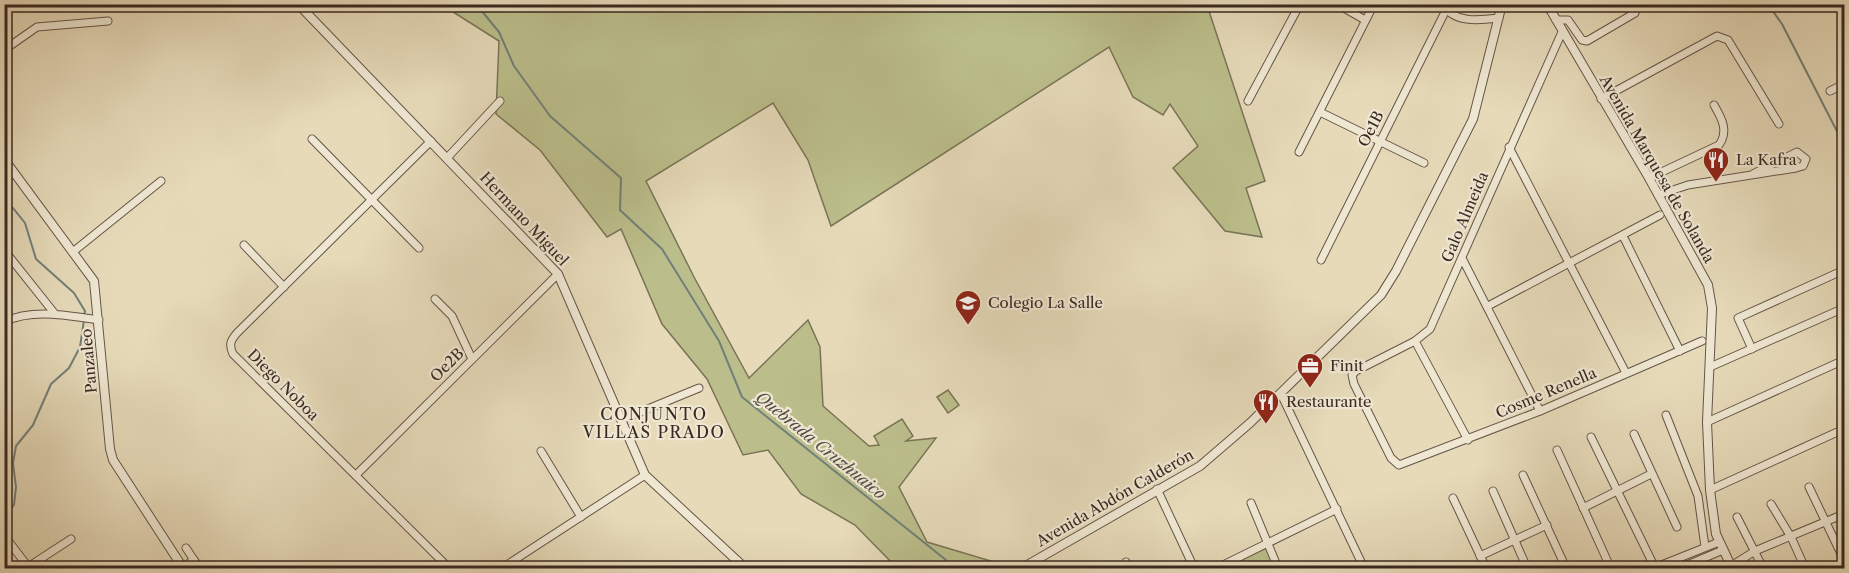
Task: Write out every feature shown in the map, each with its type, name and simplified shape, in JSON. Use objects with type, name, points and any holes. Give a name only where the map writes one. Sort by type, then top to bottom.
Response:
[{"type":"street","name":"Hermano Miguel","points":[[298,4],[558,274],[645,475],[745,568]]},
{"type":"street","points":[[1248,101],[1300,4]]},
{"type":"street","points":[[1336,4],[1365,20]]},
{"type":"street","points":[[1299,152],[1374,4]]},
{"type":"street","name":"Avenida Marquesa de Solanda","points":[[1547,4],[1649,178],[1708,285],[1712,308],[1707,422],[1710,490],[1721,546],[1731,567]]},
{"type":"street","points":[[1556,20],[1568,20],[1582,40],[1587,41],[1635,14],[1637,4]]},
{"type":"street","points":[[1445,7],[1472,20],[1498,9]]},
{"type":"street","name":"Oe1B","points":[[1321,260],[1445,7]]},
{"type":"street","name":"Avenida Abdón Calderón","points":[[1022,568],[1200,466],[1281,394],[1390,283],[1473,119],[1498,9]]},
{"type":"street","points":[[4,50],[37,27],[108,21]]},
{"type":"street","name":"Galo Almeida","points":[[1398,465],[1391,458],[1374,426],[1352,375],[1415,340],[1430,329],[1463,260],[1509,147],[1562,32]]},
{"type":"street","points":[[1601,99],[1717,36],[1728,40],[1779,124]]},
{"type":"street","points":[[1830,91],[1845,84]]},
{"type":"street","points":[[447,158],[500,101]]},
{"type":"street","points":[[1649,178],[1719,145],[1724,137],[1724,128],[1714,105]]},
{"type":"street","points":[[1320,112],[1424,163]]},
{"type":"street","points":[[312,139],[419,248]]},
{"type":"street","name":"Diego Noboa","points":[[431,141],[232,338],[230,348],[233,354],[449,568]]},
{"type":"street","points":[[1509,147],[1626,373]]},
{"type":"street","points":[[1658,195],[1688,185],[1796,168],[1803,166],[1806,159],[1797,152],[1753,174]]},
{"type":"street","name":"Panzaleo","points":[[4,159],[94,281],[110,449],[113,460],[183,568]]},
{"type":"street","points":[[74,251],[160,181]]},
{"type":"street","points":[[1488,306],[1660,215]]},
{"type":"street","points":[[1623,236],[1680,351]]},
{"type":"street","points":[[244,245],[284,287]]},
{"type":"street","points":[[4,250],[55,314]]},
{"type":"street","points":[[1463,260],[1540,411]]},
{"type":"street","points":[[1752,349],[1738,318],[1845,270]]},
{"type":"street","name":"Oe2B","points":[[356,475],[558,274]]},
{"type":"street","points":[[435,299],[452,316],[472,359]]},
{"type":"street","points":[[1710,367],[1845,308]]},
{"type":"street","points":[[4,322],[23,316],[55,314],[99,320]]},
{"type":"street","points":[[1415,340],[1468,440]]},
{"type":"street","name":"Cosme Renella","points":[[1398,465],[1540,411],[1701,341]]},
{"type":"street","points":[[1707,422],[1845,360]]},
{"type":"street","points":[[621,420],[699,388]]},
{"type":"street","points":[[1281,394],[1364,568]]},
{"type":"street","points":[[1666,415],[1698,496],[1705,547]]},
{"type":"street","points":[[1710,490],[1845,429]]},
{"type":"street","points":[[1634,434],[1677,527]]},
{"type":"street","points":[[1591,437],[1654,568],[1705,547],[1721,546]]},
{"type":"street","points":[[1557,450],[1607,560]]},
{"type":"street","points":[[542,451],[581,517]]},
{"type":"street","points":[[1582,508],[1652,474]]},
{"type":"street","points":[[502,568],[645,475]]},
{"type":"street","points":[[1523,475],[1566,568]]},
{"type":"street","points":[[1809,487],[1845,560]]},
{"type":"street","points":[[1157,489],[1194,568]]},
{"type":"street","points":[[1493,491],[1527,568]]},
{"type":"street","points":[[1453,498],[1486,568]]},
{"type":"street","points":[[1251,503],[1266,544],[1278,568]]},
{"type":"street","points":[[1772,504],[1805,568]]},
{"type":"street","points":[[1217,568],[1337,510]]},
{"type":"street","points":[[1731,567],[1755,551],[1845,514]]},
{"type":"street","points":[[1737,517],[1763,568]]},
{"type":"street","points":[[1480,556],[1547,525]]},
{"type":"street","points":[[6,538],[28,568],[71,539]]},
{"type":"street","points":[[1680,568],[1721,546]]},
{"type":"street","points":[[186,548],[200,568]]},
{"type":"street","points":[[183,568],[194,560]]},
{"type":"green space","points":[[442,5],[1207,5],[1265,181],[1246,188],[1262,237],[1225,231],[1173,168],[1198,146],[1170,104],[1163,115],[1133,97],[1109,47],[831,226],[808,160],[773,103],[646,181],[694,277],[749,378],[808,320],[820,347],[823,406],[869,446],[879,445],[874,436],[902,419],[913,436],[906,441],[936,438],[899,487],[927,542],[991,561],[983,568],[897,568],[855,525],[801,494],[768,450],[743,455],[707,379],[662,324],[621,229],[607,237],[540,150],[496,114],[499,41]]},
{"type":"green space","points":[[948,390],[959,405],[948,413],[937,397]]},
{"type":"green space","points":[[1266,545],[1278,568],[1217,568]]},
{"type":"waterway","name":"Quebrada Cruzhuaico","points":[[476,4],[499,32],[514,66],[550,116],[621,178],[620,210],[662,249],[719,341],[742,397],[956,568]]},
{"type":"waterway","points":[[1768,4],[1782,24],[1844,145]]},
{"type":"waterway","points":[[4,203],[13,208],[25,223],[36,259],[74,293],[85,311],[84,316]]},
{"type":"waterway","points":[[4,518],[14,505],[16,487],[13,463],[16,446],[33,425],[51,384],[69,368],[80,347],[84,320]]},
{"type":"place","name":"La Kafra","points":[[1716,183]]},
{"type":"place","name":"Colegio La Salle","points":[[968,326]]},
{"type":"place","name":"Finit","points":[[1310,389]]},
{"type":"place","name":"Restaurante","points":[[1266,425]]},
{"type":"district","name":"CONJUNTO VILLAS PRADO","points":[[654,423]]}]
